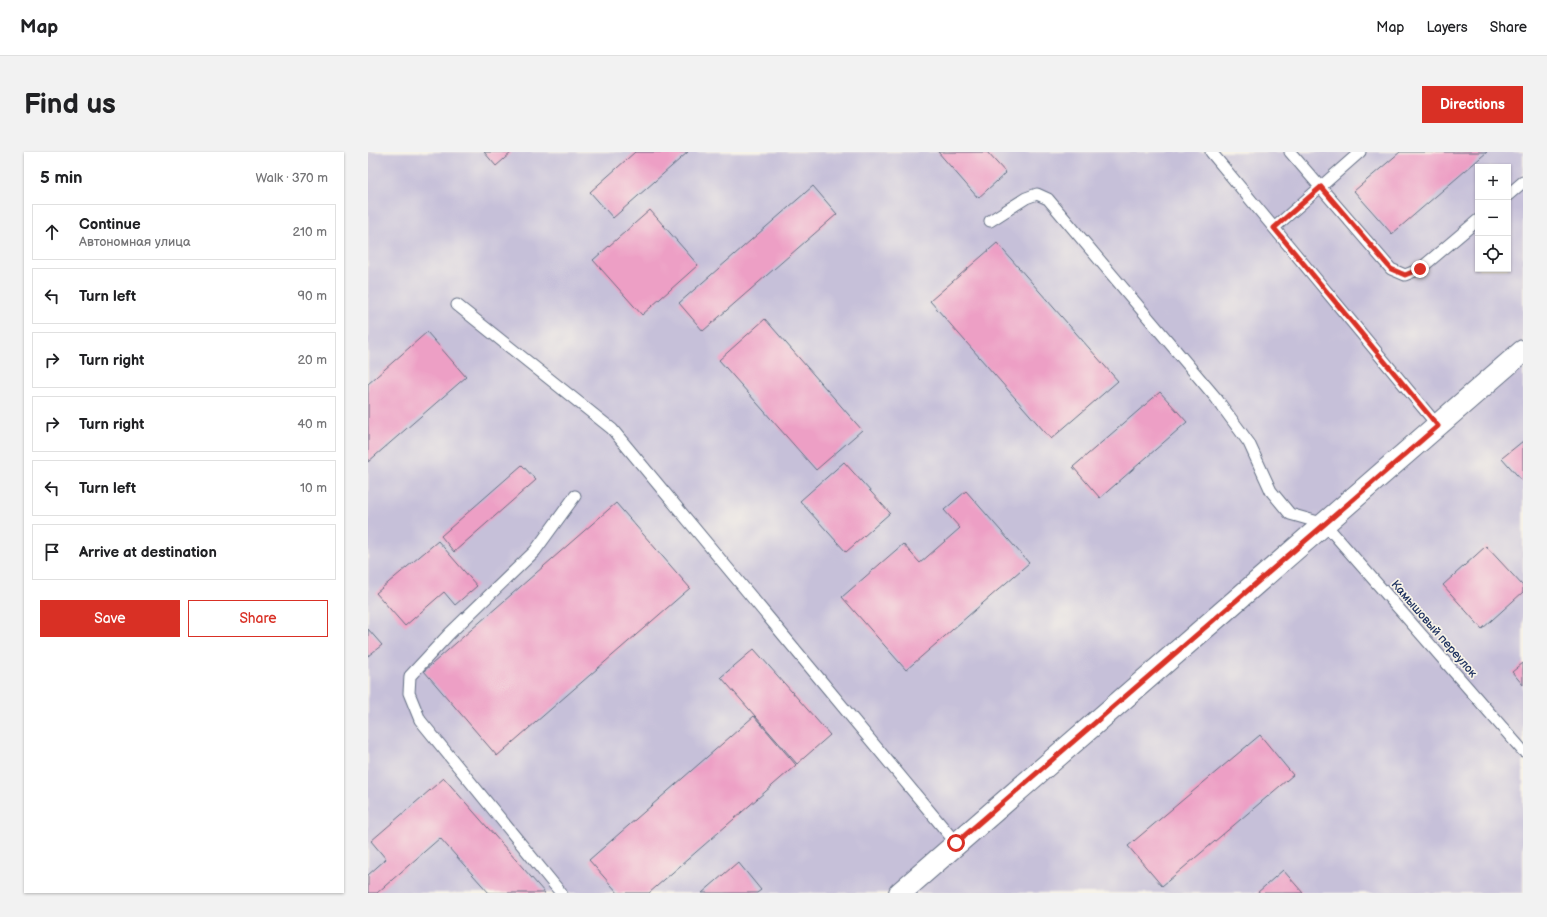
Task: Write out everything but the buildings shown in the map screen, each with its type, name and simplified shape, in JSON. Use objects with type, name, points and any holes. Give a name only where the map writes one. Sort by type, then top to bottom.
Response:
[{"type":"street","points":[[900,893],[1523,351]]},
{"type":"lane","points":[[1211,152],[1438,426]]},
{"type":"lane","points":[[1290,152],[1391,269],[1405,275],[1420,269],[1475,223]]},
{"type":"lane","points":[[1274,228],[1360,152]]},
{"type":"lane","points":[[1511,192],[1523,182]]},
{"type":"lane","points":[[990,221],[1026,198],[1037,194],[1048,199],[1216,398],[1249,443],[1271,491],[1290,514],[1325,524]]},
{"type":"lane","points":[[457,305],[612,429],[956,843]]},
{"type":"lane","points":[[561,893],[420,720],[409,693],[410,676],[449,634],[535,551],[575,496]]},
{"type":"lane","name":"Камышовый переулок","points":[[1325,524],[1523,751]]},
{"type":"shaded area","points":[[368,152],[1523,152],[1523,893],[368,893]]},
{"type":"route","points":[[956,843],[1438,426],[1274,228],[1321,187],[1391,269],[1405,275],[1420,269]]}]
